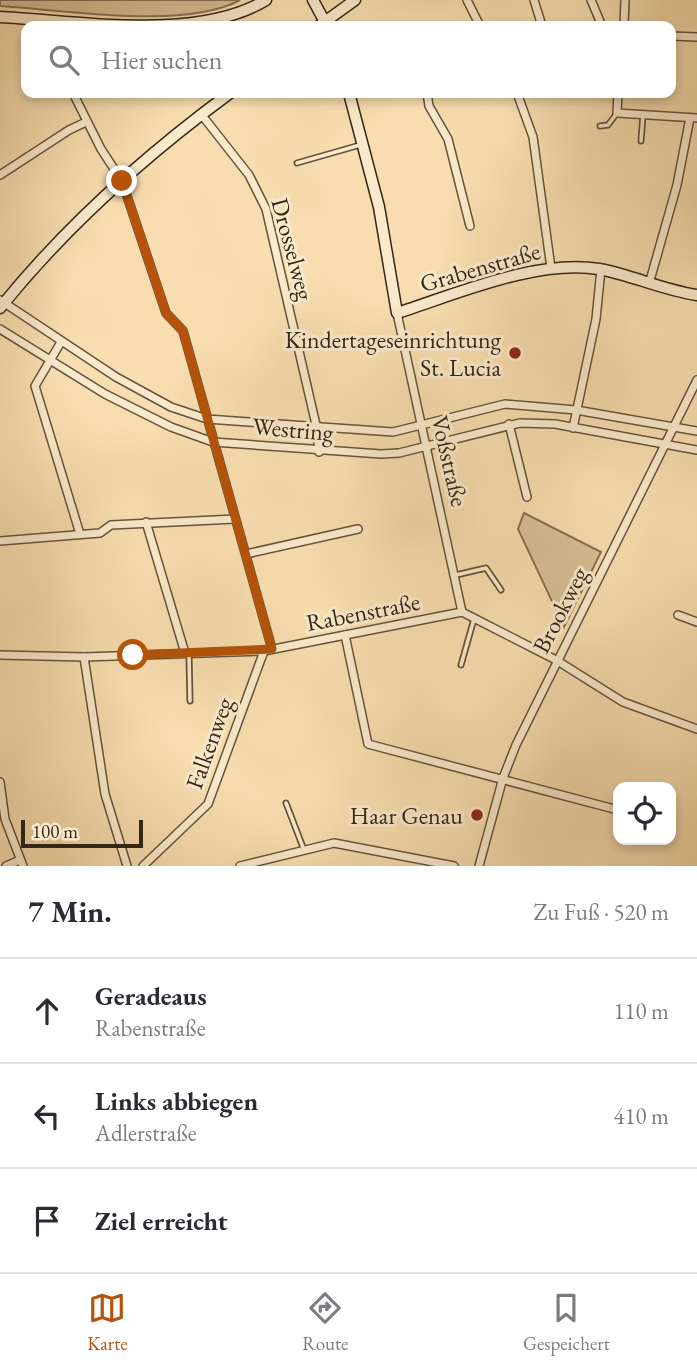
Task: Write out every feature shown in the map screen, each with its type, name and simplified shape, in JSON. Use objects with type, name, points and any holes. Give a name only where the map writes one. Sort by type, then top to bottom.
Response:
[{"type":"main road","points":[[203,21],[227,16],[265,0]]},
{"type":"main road","points":[[313,0],[322,21]]},
{"type":"main road","points":[[329,21],[355,0]]},
{"type":"main road","points":[[0,17],[92,21]]},
{"type":"main road","points":[[1,304],[63,237],[122,181],[223,98]]},
{"type":"main road","name":"Voßstraße","points":[[350,98],[379,207],[397,313]]},
{"type":"main road","name":"Grabenstraße","points":[[397,313],[551,268],[601,269],[697,295]]},
{"type":"street","points":[[467,0],[478,21]]},
{"type":"street","points":[[534,0],[540,21]]},
{"type":"street","points":[[591,0],[600,21]]},
{"type":"street","points":[[624,21],[625,0]]},
{"type":"street","points":[[676,36],[697,37]]},
{"type":"street","points":[[75,98],[86,122],[122,181],[166,313],[183,331],[246,554],[268,650]]},
{"type":"street","points":[[428,98],[429,106],[448,139],[470,226]]},
{"type":"street","points":[[519,98],[533,136],[551,268]]},
{"type":"street","points":[[618,98],[617,113],[693,118],[649,284]]},
{"type":"street","name":"Drosselweg","points":[[201,114],[249,175],[266,209],[317,429],[319,452]]},
{"type":"street","points":[[0,174],[86,122]]},
{"type":"street","points":[[573,428],[596,319],[601,269]]},
{"type":"street","name":"Westring","points":[[1,304],[172,407],[207,419],[317,429],[393,432],[420,427],[497,404],[576,411],[697,431]]},
{"type":"street","name":"Voßstraße","points":[[397,313],[461,612]]},
{"type":"street","name":"Westring","points":[[0,329],[105,394],[160,422],[213,442],[319,452],[381,454],[425,446],[509,424],[555,424],[697,450]]},
{"type":"street","points":[[61,342],[35,386],[80,534]]},
{"type":"street","name":"Brookweg","points":[[480,866],[503,778],[556,660],[697,380]]},
{"type":"street","points":[[509,424],[527,497]]},
{"type":"street","points":[[0,541],[100,533],[111,524],[235,519]]},
{"type":"street","points":[[146,522],[187,653]]},
{"type":"street","points":[[246,554],[358,529]]},
{"type":"street","points":[[461,612],[556,660],[623,702],[697,729]]},
{"type":"street","name":"Rabenstraße","points":[[0,655],[84,657],[268,650],[461,612]]},
{"type":"street","points":[[678,615],[697,622]]},
{"type":"street","points":[[345,635],[368,744],[613,809]]},
{"type":"street","name":"Falkenweg","points":[[143,866],[208,804],[268,650]]},
{"type":"street","points":[[84,657],[105,794],[114,833],[127,866]]},
{"type":"street","points":[[0,782],[5,819],[22,863],[6,866]]},
{"type":"street","points":[[240,866],[334,843],[454,866]]},
{"type":"lane","points":[[600,126],[608,125],[617,113]]},
{"type":"lane","points":[[641,141],[643,115]]},
{"type":"lane","points":[[297,163],[362,144]]},
{"type":"lane","points":[[453,576],[486,568],[501,590]]},
{"type":"lane","points":[[461,665],[474,618]]},
{"type":"lane","points":[[187,653],[190,701]]},
{"type":"lane","points":[[286,803],[304,850]]},
{"type":"shaded area","points":[[0,0],[240,0],[217,9],[188,14],[123,16],[0,6]]},
{"type":"shaded area","points":[[524,513],[601,552],[564,627],[518,529]]},
{"type":"place","name":"Kindertageseinrichtung St. Lucia","points":[[515,353]]},
{"type":"place","name":"Haar Genau","points":[[477,815]]},
{"type":"route","points":[[122,181],[166,313],[183,331],[272,649],[133,655]]}]
